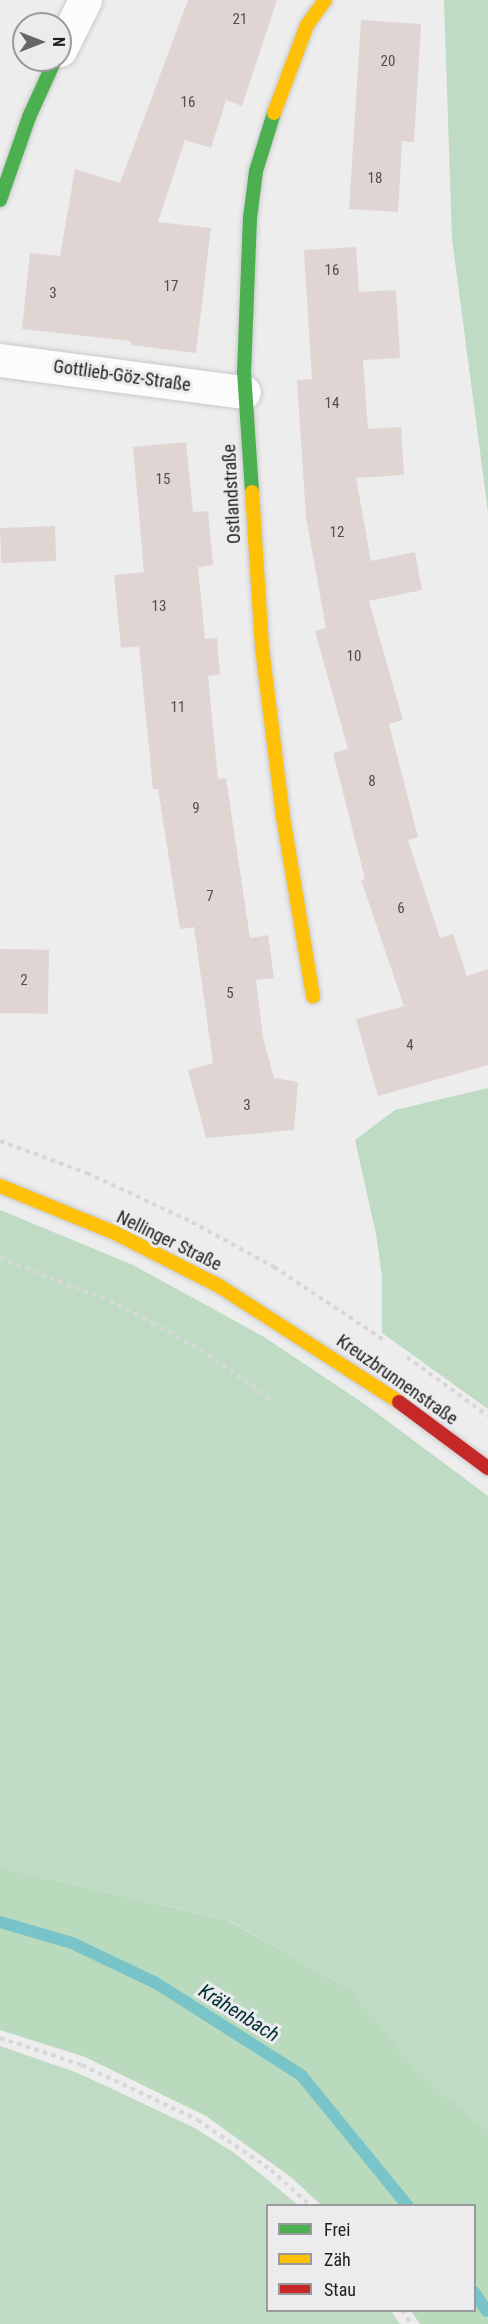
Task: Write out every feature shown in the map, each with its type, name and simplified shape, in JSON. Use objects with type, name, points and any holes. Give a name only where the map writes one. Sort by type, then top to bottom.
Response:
[{"type":"street","points":[[72,26],[85,0]]},
{"type":"street","name":"Ostlandstraße","points":[[313,997],[283,817],[262,648],[244,392],[249,244],[256,171],[287,72],[304,32],[325,0]]},
{"type":"street","points":[[0,200],[29,117],[50,72]]},
{"type":"street","name":"Gottlieb-Göz-Straße","points":[[0,360],[244,392]]},
{"type":"street","name":"Nellinger Straße","points":[[0,1186],[163,1256],[314,1343]]},
{"type":"street","name":"Kreuzbrunnenstraße","points":[[314,1343],[488,1468]]},
{"type":"path","points":[[0,1258],[110,1301],[153,1323],[208,1354],[275,1402]]},
{"type":"path","points":[[0,2038],[91,2068],[198,2120],[271,2170],[310,2204]]},
{"type":"green space","points":[[444,0],[488,0],[488,512],[452,239]]},
{"type":"green space","points":[[488,1088],[488,1409],[382,1333],[382,1277],[376,1234],[355,1140],[395,1110]]},
{"type":"green space","points":[[0,1210],[133,1265],[264,1337],[366,1405],[488,1496],[488,2131],[417,2070],[352,1990],[228,1920],[0,1867]]},
{"type":"green space","points":[[0,1867],[227,1920],[352,1990],[417,2070],[488,2131],[488,2324],[420,2324],[412,2312],[476,2312],[476,2204],[320,2204],[292,2178],[206,2116],[85,2057],[0,2030]]},
{"type":"green space","points":[[0,2046],[78,2073],[193,2127],[236,2154],[297,2204],[266,2204],[266,2312],[392,2312],[400,2324],[0,2324]]},
{"type":"building","points":[[188,0],[277,0],[242,106],[226,100],[211,148],[185,140],[158,222],[211,228],[196,353],[131,345],[131,341],[22,329],[30,253],[60,256],[75,169],[120,183]]},
{"type":"building","points":[[361,20],[421,24],[414,142],[402,141],[398,212],[349,209]]},
{"type":"building","points":[[356,247],[359,292],[396,290],[400,358],[363,360],[368,429],[401,427],[404,475],[356,478],[371,561],[415,552],[422,590],[369,601],[403,720],[389,724],[418,837],[408,840],[440,938],[453,934],[467,976],[488,969],[488,1065],[378,1096],[356,1019],[404,1006],[361,880],[365,879],[333,753],[348,749],[315,631],[326,628],[306,517],[297,380],[312,379],[304,250]]},
{"type":"building","points":[[186,442],[193,512],[208,511],[213,565],[198,567],[205,639],[217,638],[220,675],[208,676],[218,779],[226,778],[250,938],[268,935],[274,978],[256,980],[263,1038],[274,1078],[298,1082],[294,1130],[206,1138],[188,1070],[213,1063],[194,927],[180,929],[158,789],[153,789],[139,646],[121,648],[114,575],[144,572],[133,447]]},
{"type":"building","points":[[55,526],[56,561],[1,563],[0,528]]},
{"type":"building","points":[[0,949],[49,950],[48,1014],[0,1013]]},
{"type":"waterway","name":"Krähenbach","points":[[0,1922],[72,1943],[156,1983],[301,2075],[406,2204]]},
{"type":"waterway","name":"Krähenbach","points":[[476,2295],[487,2311]]},
{"type":"traffic: fast","points":[[0,200],[29,117],[50,72]]},
{"type":"traffic: fast","points":[[252,492],[244,373],[250,218],[256,171],[274,113]]},
{"type":"traffic: slow","points":[[274,113],[307,25],[325,0]]},
{"type":"traffic: slow","points":[[252,492],[262,648],[283,817],[313,997]]},
{"type":"traffic: slow","points":[[0,1186],[115,1233],[219,1286],[399,1402]]},
{"type":"traffic: jam","points":[[399,1402],[488,1468]]}]
